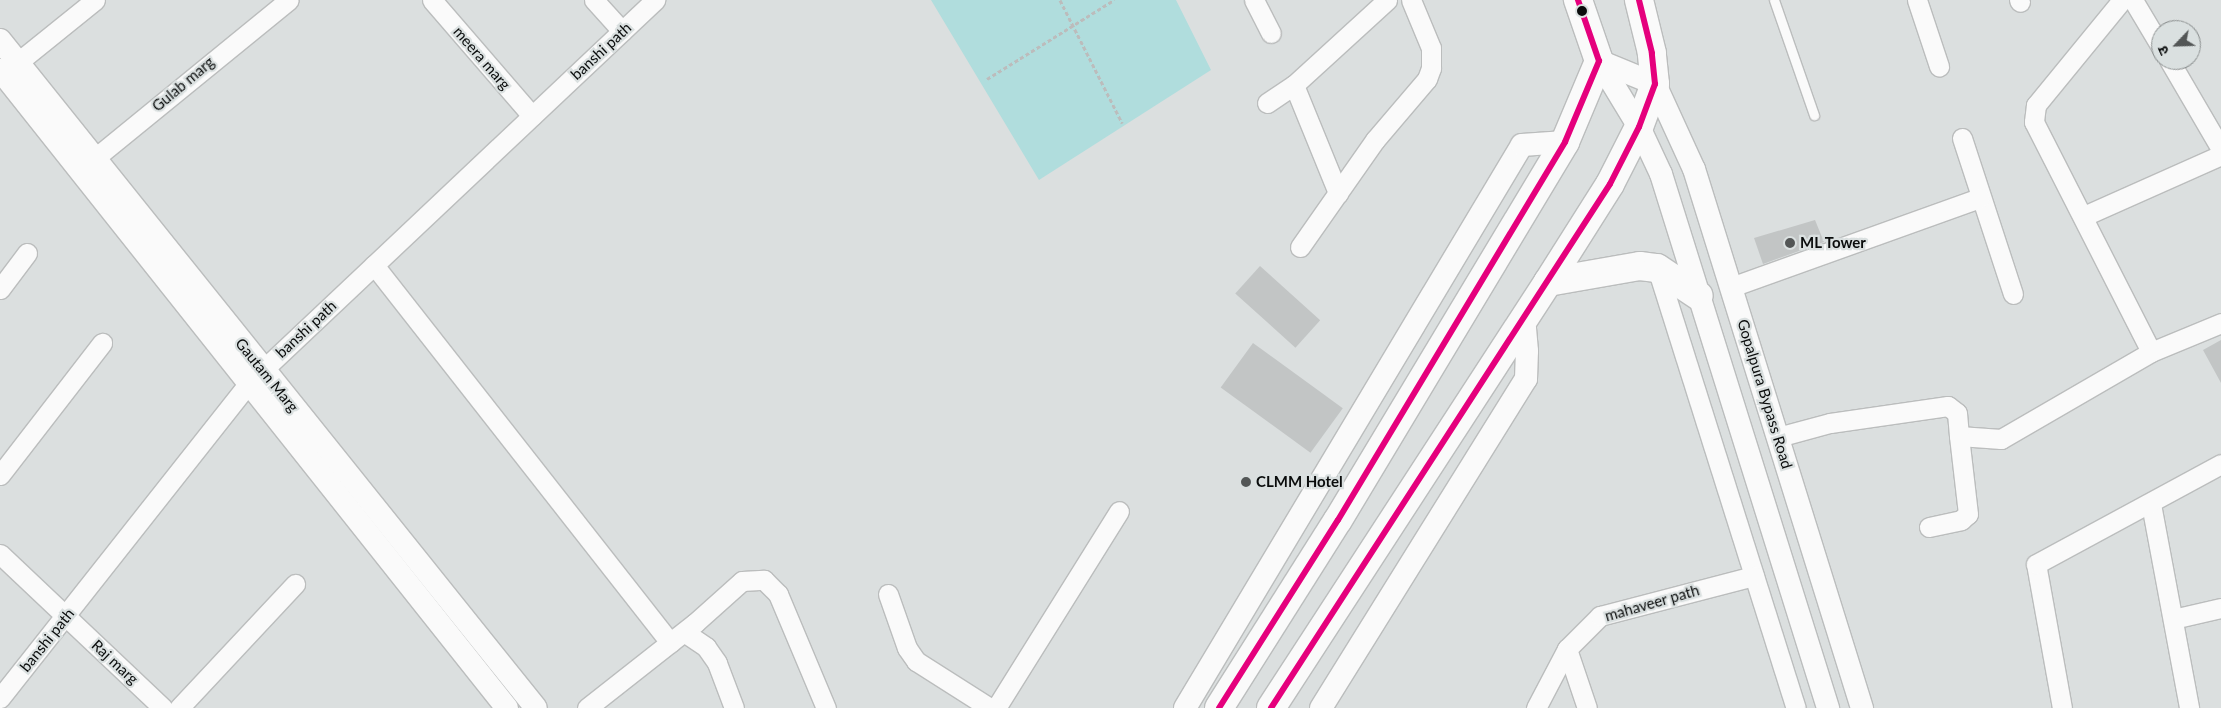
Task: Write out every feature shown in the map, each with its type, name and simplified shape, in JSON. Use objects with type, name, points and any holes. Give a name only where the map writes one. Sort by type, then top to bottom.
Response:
[{"type":"highway","points":[[1219,708],[1369,470],[1565,142],[1599,61],[1578,0]]},
{"type":"highway","points":[[1271,708],[1610,184],[1639,127],[1655,84],[1652,53],[1639,0]]},
{"type":"highway","points":[[1548,282],[1640,266],[1657,268],[1699,296]]},
{"type":"street","points":[[5,71],[95,0]]},
{"type":"street","name":"Gulab marg","points":[[87,164],[289,0]]},
{"type":"street","name":"meera marg","points":[[432,0],[532,116]]},
{"type":"street","points":[[594,0],[622,31]]},
{"type":"street","name":"banshi path","points":[[0,698],[255,377],[655,0]]},
{"type":"street","points":[[1254,0],[1271,33]]},
{"type":"street","points":[[1267,103],[1294,85],[1387,0]]},
{"type":"street","points":[[1300,247],[1376,140],[1429,73],[1431,48],[1411,0]]},
{"type":"street","points":[[1917,0],[1939,66]]},
{"type":"street","points":[[2122,0],[2036,105],[2034,122],[2084,216],[2152,352]]},
{"type":"street","points":[[2133,0],[2151,30]]},
{"type":"street","name":"Gautam Marg","points":[[0,40],[5,71],[87,164],[255,377],[536,708]]},
{"type":"street","points":[[1599,61],[1655,84]]},
{"type":"street","points":[[1599,61],[1639,127],[1661,174],[1828,708]]},
{"type":"street","points":[[2174,70],[2221,149]]},
{"type":"street","name":"Gopalpura Bypass Road","points":[[1655,84],[1694,169],[1862,708]]},
{"type":"street","points":[[1294,85],[1338,193]]},
{"type":"street","points":[[1962,138],[1980,198],[2013,294]]},
{"type":"street","points":[[1184,708],[1522,145],[1565,142]]},
{"type":"street","points":[[2084,216],[2221,155]]},
{"type":"street","points":[[1731,287],[1980,198]]},
{"type":"street","points":[[0,288],[28,253]]},
{"type":"street","points":[[374,265],[677,638],[706,647],[717,663],[734,708]]},
{"type":"street","points":[[1657,268],[1796,708]]},
{"type":"street","points":[[1321,708],[1526,379],[1527,351],[1524,319]]},
{"type":"street","points":[[1959,436],[2001,440],[2152,352],[2221,323]]},
{"type":"street","points":[[0,475],[102,343]]},
{"type":"street","points":[[255,377],[507,708]]},
{"type":"street","points":[[1778,437],[1830,422],[1948,406],[1957,413],[1968,514],[1960,520],[1929,527]]},
{"type":"street","points":[[2062,708],[2036,564],[2221,464]]},
{"type":"street","points":[[2150,504],[2189,708]]},
{"type":"street","points":[[996,708],[1119,511]]},
{"type":"street","name":"Raj marg","points":[[0,554],[163,708]]},
{"type":"street","name":"mahaveer path","points":[[1536,708],[1567,648],[1600,616],[1754,576]]},
{"type":"street","points":[[587,708],[677,638],[742,581],[764,580],[778,594],[826,708]]},
{"type":"street","points":[[179,708],[295,584]]},
{"type":"street","points":[[888,594],[907,648],[916,661],[990,708]]},
{"type":"street","points":[[2173,619],[2221,608]]},
{"type":"street","points":[[1567,648],[1587,708]]},
{"type":"lane","points":[[1774,0],[1814,115]]},
{"type":"path","points":[[1060,0],[1122,122]]},
{"type":"path","points":[[987,79],[1114,0]]},
{"type":"shaded area","points":[[931,0],[1176,0],[1211,70],[1039,180]]},
{"type":"building","name":"ML Tower","points":[[1815,220],[1824,242],[1763,264],[1754,238]]},
{"type":"building","points":[[1260,266],[1320,320],[1295,348],[1235,293]]},
{"type":"building","points":[[2221,340],[2221,383],[2203,350]]},
{"type":"building","points":[[1253,343],[1343,408],[1310,453],[1221,387]]},
{"type":"transit line","points":[[1219,708],[1338,520],[1565,142],[1599,61],[1578,0]]},
{"type":"transit line","points":[[1271,708],[1610,184],[1639,127],[1655,84],[1652,53],[1639,0]]},
{"type":"place","name":"ML Tower","points":[[1790,243]]},
{"type":"place","name":"CLMM Hotel","points":[[1246,482]]}]
